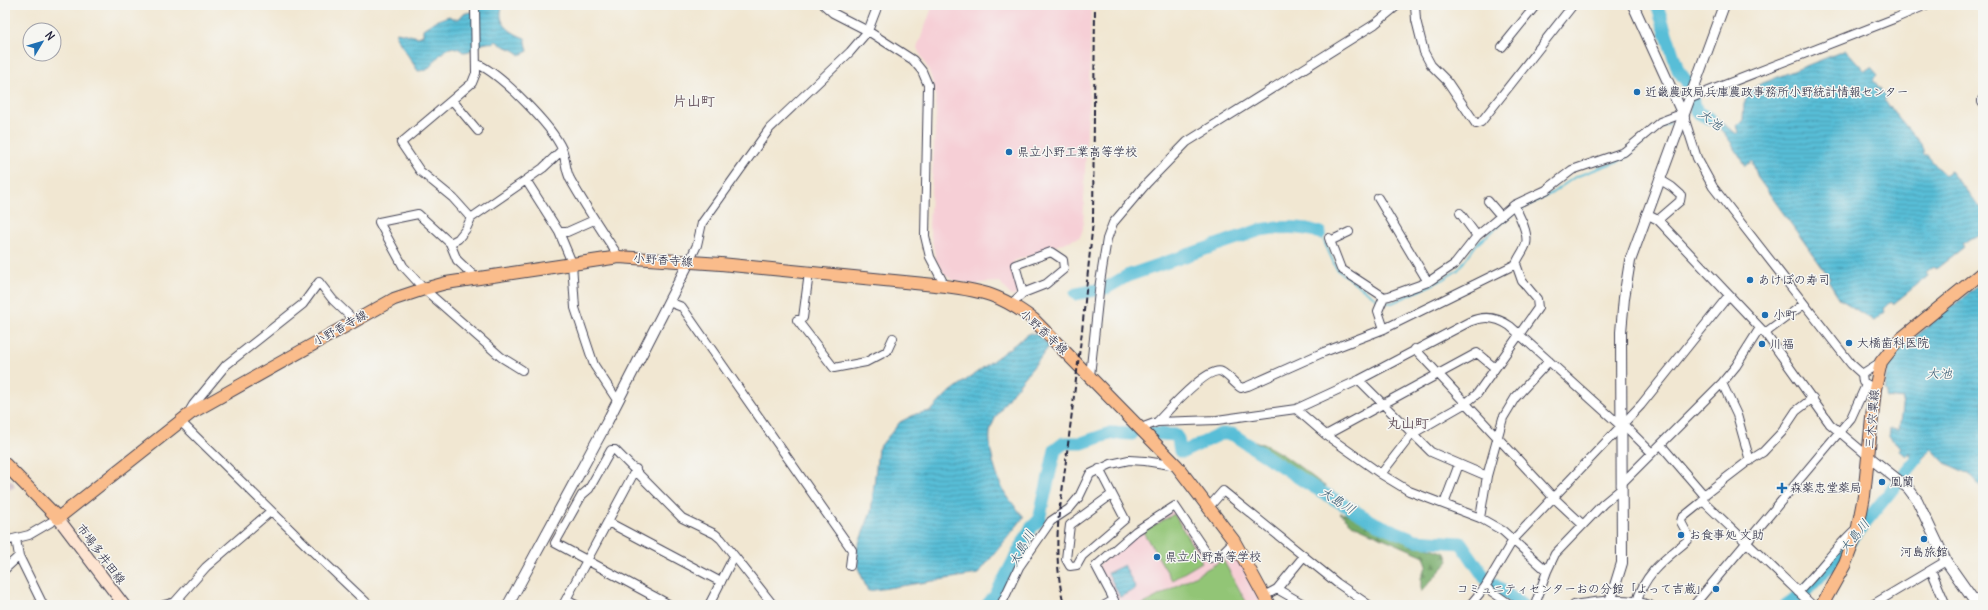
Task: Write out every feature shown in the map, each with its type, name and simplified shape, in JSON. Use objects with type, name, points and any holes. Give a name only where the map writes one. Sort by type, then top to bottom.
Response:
[{"type":"main road","name":"小野香寺線","points":[[58,518],[191,413],[354,320],[394,299],[424,289],[476,278],[619,257],[689,262],[945,286],[982,291],[1012,303],[1033,319],[1142,428],[1177,466],[1234,541],[1267,601]]},
{"type":"main road","name":"三木宍粟線","points":[[1822,605],[1845,564],[1858,527],[1869,457],[1870,387],[1881,362],[1897,342],[1983,272]]},
{"type":"main road","points":[[5,464],[58,518]]},
{"type":"main road","name":"市場多井田線","points":[[58,518],[124,605]]},
{"type":"street","points":[[824,5],[833,13],[868,31],[913,60],[922,70],[928,85],[925,236],[930,257],[945,286]]},
{"type":"street","points":[[508,605],[669,302],[697,245],[702,223],[770,128],[850,52],[868,31],[878,5]]},
{"type":"street","points":[[1090,376],[1100,282],[1107,239],[1113,223],[1147,183],[1187,142],[1374,24],[1398,5]]},
{"type":"street","points":[[1415,5],[1416,20],[1424,52],[1431,65],[1448,81],[1476,124],[1481,122],[1573,5]]},
{"type":"street","points":[[1502,47],[1536,5]]},
{"type":"street","points":[[1633,5],[1684,117],[1697,158],[1709,182],[1851,364],[1862,374],[1861,377],[1870,387],[1852,418],[1840,433],[1694,605]]},
{"type":"street","points":[[1610,602],[1622,563],[1621,332],[1624,298],[1630,261],[1724,5]]},
{"type":"street","points":[[1691,98],[1926,5]]},
{"type":"street","points":[[471,218],[453,198],[420,171],[400,144],[472,83],[476,73],[474,7]]},
{"type":"street","points":[[476,60],[514,91],[541,121],[562,150],[570,177],[594,220],[619,257]]},
{"type":"street","points":[[452,100],[478,131]]},
{"type":"street","points":[[1384,329],[1378,311],[1383,300],[1428,282],[1455,264],[1477,236],[1500,215],[1516,209],[1546,190],[1572,170],[1624,152],[1660,122],[1676,116],[1684,117]]},
{"type":"street","points":[[450,243],[458,239],[466,229],[471,218],[543,168],[562,150]]},
{"type":"street","points":[[1658,220],[1680,201],[1681,196],[1672,187],[1659,179]]},
{"type":"street","points":[[526,180],[558,232],[572,263],[575,308],[594,365],[617,400]]},
{"type":"street","points":[[1378,198],[1428,282]]},
{"type":"street","points":[[1488,201],[1500,215]]},
{"type":"street","points":[[1157,422],[1193,386],[1213,371],[1221,372],[1241,388],[1324,352],[1384,329],[1516,264],[1526,244],[1526,237],[1516,209]]},
{"type":"street","points":[[1460,213],[1477,236]]},
{"type":"street","points":[[476,278],[457,260],[450,243],[418,214],[379,222],[403,266],[424,289],[501,357],[522,370]]},
{"type":"street","points":[[1646,214],[1658,220],[1763,330],[1813,398],[1830,424],[1908,488],[1917,500],[1946,561],[1978,605],[1983,601]]},
{"type":"street","points":[[558,232],[567,232],[594,220]]},
{"type":"street","points":[[1350,232],[1329,239],[1341,269],[1383,300]]},
{"type":"street","points":[[1012,303],[1023,293],[1046,284],[1064,269],[1063,260],[1051,252],[1015,265],[1023,293]]},
{"type":"street","points":[[1381,474],[1412,434],[1466,403],[1477,394],[1538,308],[1537,299],[1522,281],[1516,264]]},
{"type":"street","points":[[809,273],[803,318],[797,320],[834,368],[866,362],[887,351],[893,338]]},
{"type":"street","points":[[191,413],[190,410],[193,405],[226,365],[303,304],[319,282],[333,300],[354,320]]},
{"type":"street","points":[[1470,605],[1491,576],[1513,540],[1646,399],[1729,295]]},
{"type":"street","points":[[669,302],[682,307],[852,550],[850,566]]},
{"type":"street","points":[[1535,605],[1547,571],[1555,554],[1722,383],[1763,330],[1804,304]]},
{"type":"street","points":[[1142,428],[1157,422],[1217,420],[1296,409],[1359,380],[1415,349],[1481,318],[1499,320],[1520,334],[1652,453]]},
{"type":"street","points":[[1415,349],[1553,497],[1583,525]]},
{"type":"street","points":[[1326,434],[1477,353],[1495,368]]},
{"type":"street","points":[[1480,518],[1487,476],[1503,418],[1509,407],[1549,361]]},
{"type":"street","points":[[1862,374],[1881,362]]},
{"type":"street","points":[[1359,380],[1431,452],[1487,476]]},
{"type":"street","points":[[1722,383],[1737,415],[1750,461]]},
{"type":"street","points":[[1637,601],[1641,587],[1650,574],[1688,540],[1689,537],[1681,522],[1682,518],[1703,498],[1773,442],[1796,411],[1813,398]]},
{"type":"street","points":[[1296,409],[1326,434],[1381,474],[1410,491],[1480,518],[1513,540],[1547,571]]},
{"type":"street","points":[[180,421],[369,605]]},
{"type":"street","points":[[1661,445],[1703,498],[1746,543],[1812,605]]},
{"type":"street","points":[[670,605],[555,543],[582,495],[589,489],[611,450],[615,450],[636,469],[682,518],[715,534],[773,605]]},
{"type":"street","points":[[1004,604],[1019,567],[1051,521],[1069,509],[1079,497],[1090,474],[1111,464],[1129,460],[1177,466]]},
{"type":"street","points":[[1444,504],[1459,464]]},
{"type":"street","points":[[576,605],[564,602],[636,469]]},
{"type":"street","points":[[1099,469],[1111,495],[1125,519],[1082,556],[1077,565],[1070,566],[1066,559],[1070,525],[1111,495]]},
{"type":"street","points":[[1209,507],[1224,491],[1337,583],[1370,605]]},
{"type":"street","points":[[1105,605],[1114,600],[1096,566],[1136,531],[1175,506],[1210,558],[1223,552],[1234,541]]},
{"type":"street","points":[[164,605],[176,602],[206,567],[271,511]]},
{"type":"street","points":[[5,541],[16,540],[29,535],[58,518]]},
{"type":"street","points":[[608,522],[721,582]]},
{"type":"street","points":[[1798,592],[1818,572],[1846,537],[1858,527]]},
{"type":"street","points":[[16,540],[19,556],[43,605]]},
{"type":"street","points":[[5,569],[19,556]]},
{"type":"street","points":[[1267,601],[1304,556]]},
{"type":"street","points":[[709,605],[732,560],[736,558]]},
{"type":"street","points":[[1872,605],[1946,561]]},
{"type":"street","points":[[1931,570],[1946,605]]},
{"type":"street","points":[[1484,586],[1511,605]]},
{"type":"street","points":[[1277,589],[1305,605]]},
{"type":"street","points":[[1574,605],[1637,601],[1650,605]]},
{"type":"shaded area","name":"県立小野工業高等学校","points":[[933,5],[1091,5],[1089,102],[1083,229],[1080,237],[1014,261],[1012,267],[1019,290],[1015,296],[1011,296],[1000,282],[980,283],[977,285],[952,280],[944,273],[936,259],[929,226],[936,116],[935,90],[929,71],[917,48]]},
{"type":"shaded area","points":[[5,476],[13,482],[15,487],[5,492]]},
{"type":"shaded area","name":"県立小野高等学校","points":[[1174,509],[1207,562],[1233,547],[1265,605],[1109,605],[1117,600],[1098,566],[1138,532]]},
{"type":"green space","points":[[1255,441],[1284,455],[1326,487],[1303,477],[1250,444]]},
{"type":"green space","points":[[1340,513],[1352,515],[1383,532],[1446,553],[1449,561],[1421,592],[1421,578],[1427,565],[1424,556],[1353,525]]},
{"type":"green space","points":[[1174,514],[1202,562],[1172,580],[1143,532]]},
{"type":"green space","points":[[1223,560],[1248,605],[1142,605]]},
{"type":"water","points":[[481,5],[503,5],[501,17],[503,22],[510,30],[525,38],[528,51],[520,55],[496,41],[481,45],[467,52],[463,52],[458,48],[452,48],[443,52],[427,70],[418,71],[398,40],[396,36],[397,32],[418,37],[423,35],[423,29],[435,21],[449,16],[454,19],[459,19],[463,14],[478,10]]},
{"type":"water","points":[[1846,50],[1865,71],[1871,67],[1878,75],[1873,80],[1887,97],[1884,100],[1921,144],[1924,155],[1927,155],[1944,175],[1950,171],[1983,210],[1983,234],[1973,239],[1971,238],[1962,244],[1964,247],[1936,269],[1934,267],[1926,273],[1928,276],[1893,304],[1891,302],[1884,309],[1885,312],[1874,321],[1840,299],[1828,280],[1830,278],[1758,178],[1752,161],[1746,166],[1725,135],[1713,123],[1694,114],[1696,109],[1709,114],[1737,134],[1739,132],[1737,126],[1743,120],[1744,103],[1749,93],[1758,85]]},
{"type":"water","name":"大池","points":[[1983,281],[1983,489],[1969,474],[1945,463],[1932,449],[1919,462],[1910,455],[1911,452],[1906,456],[1899,450],[1901,447],[1889,437],[1890,429],[1899,430],[1903,399],[1886,397],[1887,391],[1884,390],[1888,367],[1899,350]]},
{"type":"water","points":[[1030,333],[1039,335],[1049,346],[1009,397],[995,418],[990,435],[993,462],[999,480],[1005,493],[1024,517],[978,574],[868,591],[858,568],[857,548],[871,512],[878,449],[900,422],[916,414],[931,411],[946,395]]},
{"type":"water","points":[[1124,565],[1136,589],[1120,597],[1108,573]]},
{"type":"waterway","name":"大池","points":[[1657,5],[1678,70],[1687,82],[1697,112],[1710,119]]},
{"type":"waterway","points":[[1519,210],[1552,193],[1575,177],[1624,159],[1660,128],[1669,123]]},
{"type":"waterway","points":[[1384,302],[1392,303],[1440,281],[1458,270],[1476,245],[1515,212]]},
{"type":"waterway","points":[[1076,294],[1106,288],[1127,276],[1260,230],[1298,228],[1313,230],[1320,233]]},
{"type":"waterway","points":[[1320,233],[1337,270],[1380,301]]},
{"type":"waterway","name":"大島川","points":[[987,605],[995,596],[1031,528],[1039,520],[1055,450],[1064,443],[1082,443],[1111,433],[1132,434]]},
{"type":"waterway","name":"大島川","points":[[1151,433],[1175,435],[1178,439],[1180,451],[1183,452],[1221,434],[1232,434],[1310,485],[1377,524],[1416,540],[1461,543],[1485,578],[1522,605]]},
{"type":"waterway","name":"大島川","points":[[1786,605],[1804,593],[1830,566],[1916,460]]},
{"type":"railway","points":[[1060,509],[1082,331],[1093,221],[1095,5]]},
{"type":"railway","points":[[1060,504],[1058,529],[1058,567],[1064,605]]},
{"type":"place","name":"近畿農政局兵庫農政事務所小野統計情報センター","points":[[1637,92]]},
{"type":"place","name":"県立小野工業高等学校","points":[[1009,152]]},
{"type":"place","name":"あけぼの寿司","points":[[1750,280]]},
{"type":"place","name":"小町","points":[[1765,315]]},
{"type":"place","name":"大橋歯科医院","points":[[1849,343]]},
{"type":"place","name":"川福","points":[[1762,344]]},
{"type":"place","name":"凰蘭","points":[[1882,482]]},
{"type":"place","name":"森薬忠堂薬局","points":[[1782,488]]},
{"type":"place","name":"お食事処 文助","points":[[1681,535]]},
{"type":"place","name":"河島旅館","points":[[1924,539]]},
{"type":"place","name":"県立小野高等学校","points":[[1157,557]]},
{"type":"place","name":"コミュニティセンターおの分館「よって吉蔵」","points":[[1716,589]]},
{"type":"district","name":"片山町","points":[[694,101]]},
{"type":"district","name":"丸山町","points":[[1408,423]]}]
